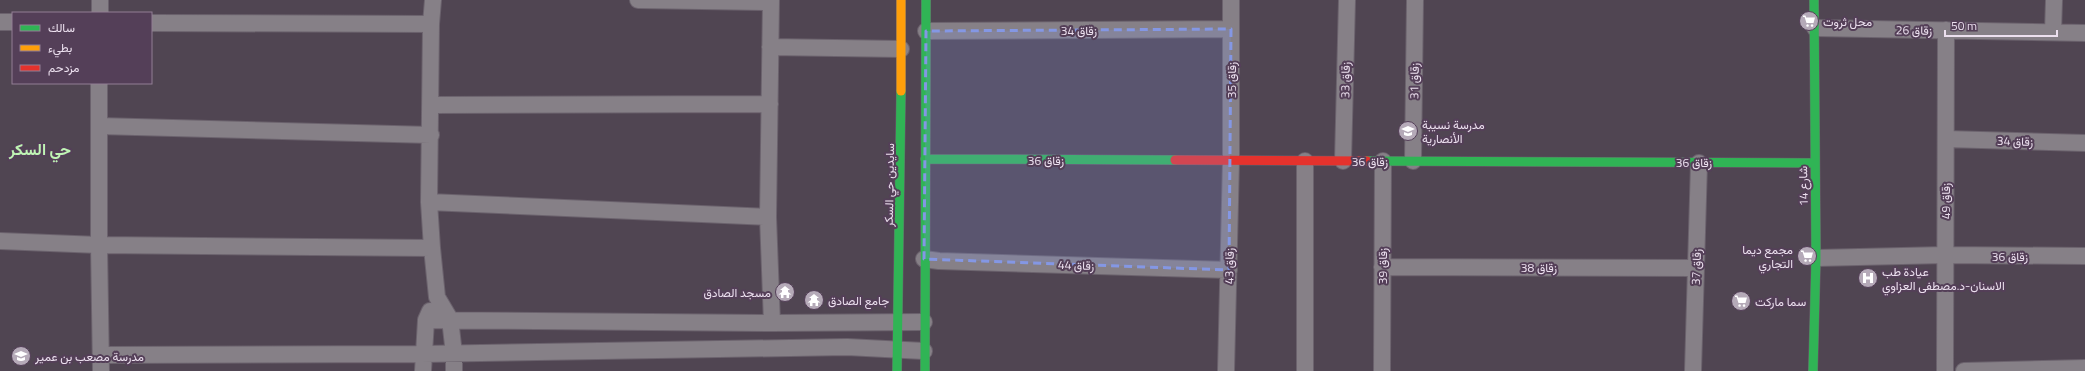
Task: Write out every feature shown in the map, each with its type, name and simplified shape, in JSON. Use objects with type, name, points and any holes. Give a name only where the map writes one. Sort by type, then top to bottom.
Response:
[{"type":"street","points":[[100,0],[100,12]]},
{"type":"street","points":[[433,0],[431,24],[431,135],[429,202],[437,297],[450,319],[454,354],[454,371]]},
{"type":"street","points":[[638,0],[770,1],[768,217],[772,323]]},
{"type":"street","name":"سايدين حي السكر","points":[[897,371],[896,350],[900,258],[901,0]]},
{"type":"street","points":[[925,371],[924,259],[926,0]]},
{"type":"street","name":"زقاق 35","points":[[1231,0],[1231,160]]},
{"type":"street","name":"زقاق 33","points":[[1343,161],[1347,0]]},
{"type":"street","name":"زقاق 31","points":[[1413,161],[1415,0]]},
{"type":"street","name":"شارع 14","points":[[1813,371],[1816,258],[1814,163],[1814,0]]},
{"type":"street","points":[[2053,32],[2054,0]]},
{"type":"street","points":[[0,22],[12,22]]},
{"type":"street","points":[[152,23],[431,24]]},
{"type":"street","name":"زقاق 26","points":[[1815,28],[2085,33]]},
{"type":"street","name":"زقاق 34","points":[[926,30],[1231,29]]},
{"type":"street","name":"زقاق 49","points":[[1945,371],[1946,30]]},
{"type":"street","points":[[770,47],[901,49]]},
{"type":"street","points":[[100,84],[99,245],[101,363],[423,354],[847,347],[924,351]]},
{"type":"street","points":[[431,105],[770,104]]},
{"type":"street","points":[[99,126],[431,135]]},
{"type":"street","name":"زقاق 34","points":[[1946,139],[2085,143]]},
{"type":"street","name":"زقاق 36","points":[[925,159],[1814,163]]},
{"type":"street","name":"زقاق 43","points":[[1226,371],[1231,160]]},
{"type":"street","points":[[1305,161],[1305,371]]},
{"type":"street","name":"زقاق 39","points":[[1382,371],[1383,161]]},
{"type":"street","name":"زقاق 37","points":[[1693,371],[1699,162]]},
{"type":"street","points":[[429,202],[768,217]]},
{"type":"street","points":[[0,241],[99,245],[432,248]]},
{"type":"street","name":"زقاق 36","points":[[1816,258],[1945,255],[2085,256]]},
{"type":"street","name":"زقاق 44","points":[[924,259],[1229,270]]},
{"type":"street","name":"زقاق 38","points":[[1382,267],[1696,268]]},
{"type":"street","points":[[423,371],[426,320],[437,297]]},
{"type":"street","points":[[426,320],[450,319],[772,323],[924,322]]},
{"type":"street","points":[[1964,371],[2085,368]]},
{"type":"highlighted area","points":[[1231,29],[1229,270],[924,259],[926,31]]},
{"type":"traffic: fast","points":[[925,371],[926,0]]},
{"type":"traffic: fast","points":[[1813,371],[1816,258],[1814,0]]},
{"type":"traffic: fast","points":[[897,371],[901,91]]},
{"type":"traffic: fast","points":[[925,159],[1175,160]]},
{"type":"traffic: fast","points":[[1367,161],[1814,163]]},
{"type":"traffic: slow","points":[[901,0],[901,91]]},
{"type":"traffic: jam","points":[[1175,160],[1367,161]]},
{"type":"place","name":"محل ثروت","points":[[1809,21]]},
{"type":"place","name":"مدرسة نسيبة الأنصارية","points":[[1408,131]]},
{"type":"place","name":"مجمع ديما التجاري","points":[[1807,256]]},
{"type":"place","name":"عيادة طب الاسنان-د.مصطفى العزاوي","points":[[1868,278]]},
{"type":"place","name":"مسجد الصادق","points":[[785,292]]},
{"type":"place","name":"جامع الصادق","points":[[814,300]]},
{"type":"place","name":"سما ماركت","points":[[1741,301]]},
{"type":"place","name":"مدرسة مصعب بن عمير","points":[[21,356]]},
{"type":"district","name":"حي السكر","points":[[40,149]]}]
